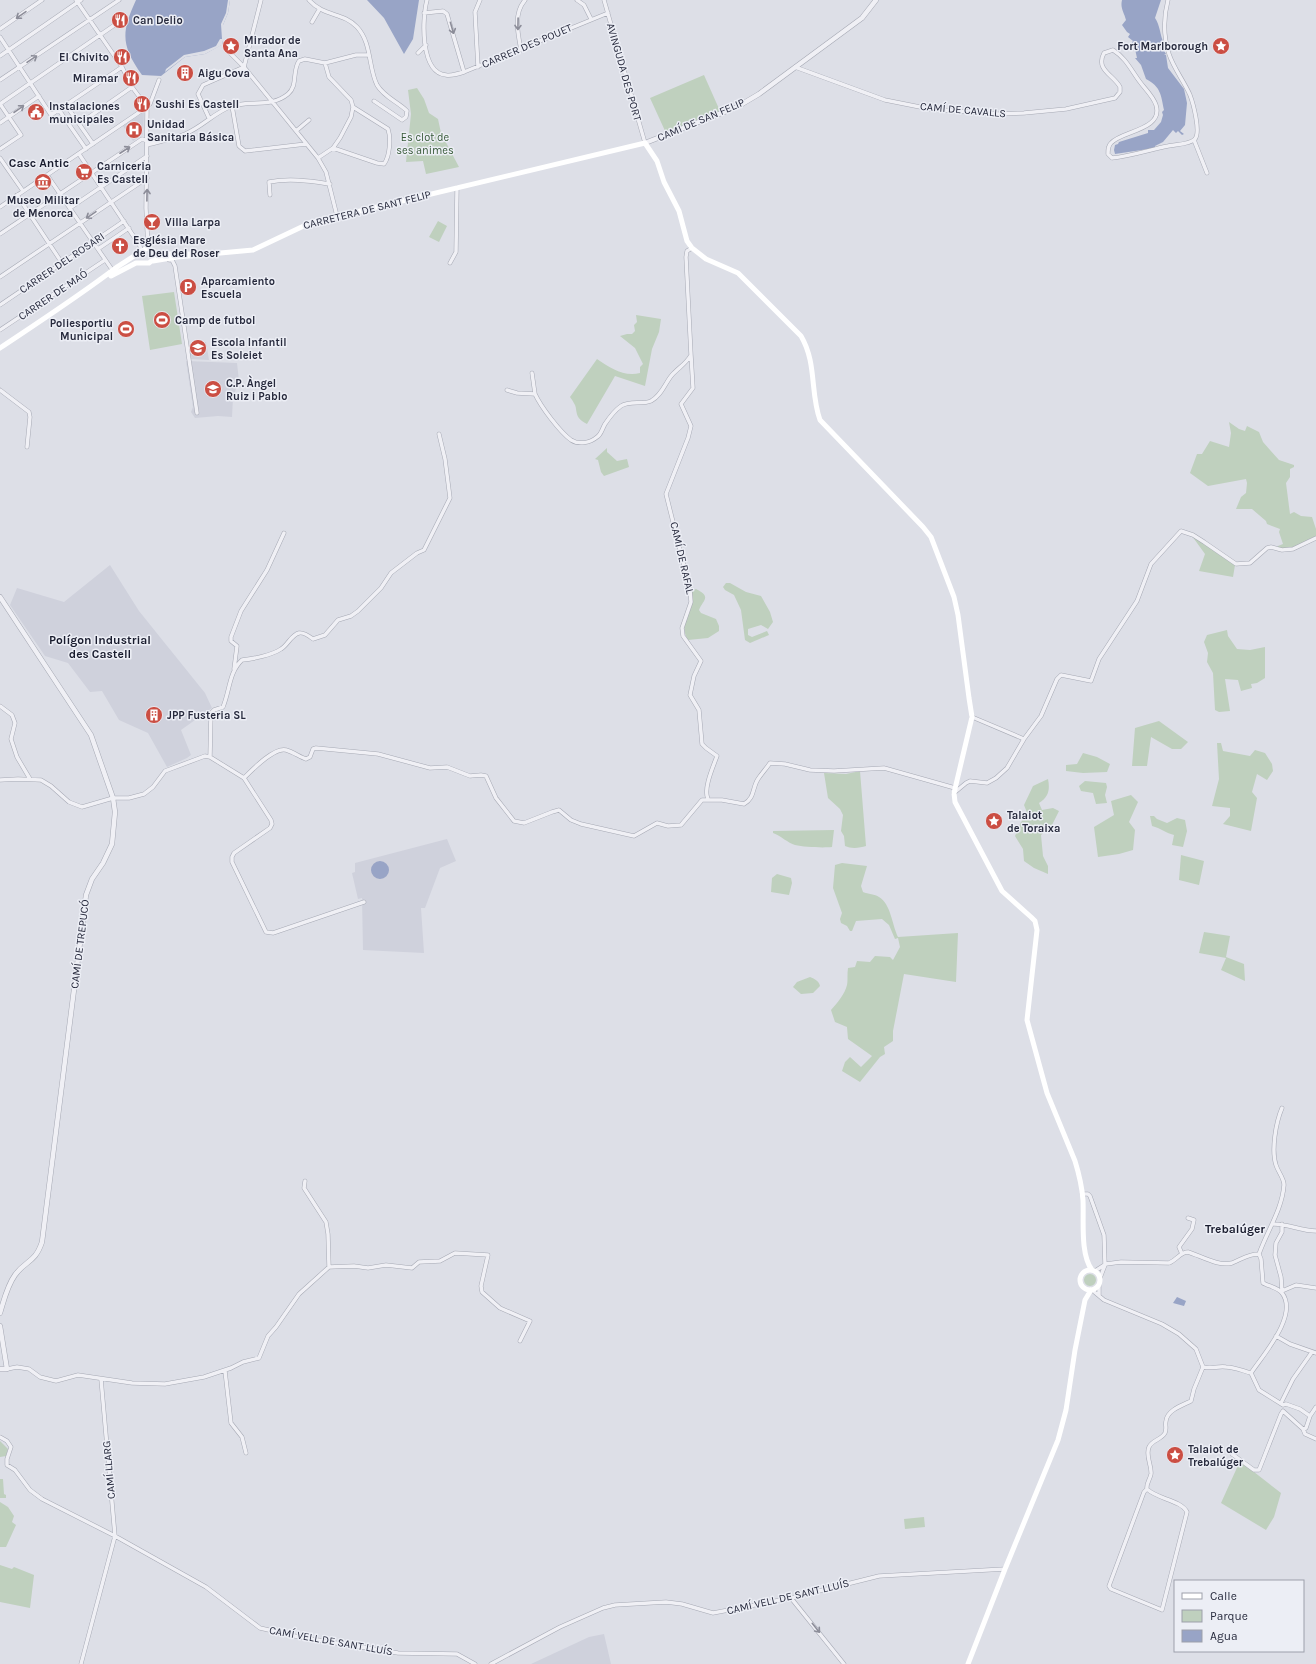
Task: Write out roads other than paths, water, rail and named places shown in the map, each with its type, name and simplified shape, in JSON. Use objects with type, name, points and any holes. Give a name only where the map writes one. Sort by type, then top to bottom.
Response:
[{"type":"main road","name":"CARRETERA DE SANT FELIP","points":[[153,261],[253,250],[310,223],[645,143]]},
{"type":"main road","points":[[645,143],[657,161],[664,182],[679,211],[688,241],[692,248],[706,259],[738,274],[801,336],[808,348],[816,410],[820,420],[930,537],[954,597],[958,615],[972,717],[955,790],[958,809],[1002,891],[1035,921],[1037,930],[1027,1020],[1047,1093],[1070,1148],[1078,1172],[1082,1194],[1084,1239],[1087,1261],[1085,1272],[1080,1278],[1085,1300],[1075,1350],[1066,1410],[1054,1451],[968,1664]]},
{"type":"main road","points":[[0,348],[148,248],[154,252],[208,255]]},
{"type":"main road","points":[[93,286],[124,268],[141,262],[149,263],[153,261],[155,256],[154,252]]},
{"type":"main road","points":[[140,253],[138,259],[141,262]]},
{"type":"main road","points":[[1085,1300],[1092,1290],[1099,1284],[1100,1278],[1093,1271],[1087,1261]]},
{"type":"main road","points":[[1085,1272],[1093,1271]]},
{"type":"main road","points":[[1082,1286],[1086,1289],[1092,1290]]},
{"type":"street","points":[[0,29],[42,0]]},
{"type":"street","points":[[0,56],[77,1],[82,0]]},
{"type":"street","points":[[0,80],[119,0]]},
{"type":"street","points":[[244,67],[261,0]]},
{"type":"street","points":[[309,0],[319,10],[346,19],[356,26],[365,39],[374,77],[378,87],[387,96],[402,105],[408,111],[406,117],[402,120],[374,101]]},
{"type":"street","points":[[418,53],[426,46],[423,25],[427,0]]},
{"type":"street","points":[[478,67],[475,12],[480,0]]},
{"type":"street","points":[[521,50],[517,26],[519,13],[525,0]]},
{"type":"street","points":[[577,0],[584,5],[591,19]]},
{"type":"street","name":"AVINGUDA DES PORT","points":[[604,0],[645,143]]},
{"type":"street","name":"CAMÍ DE SAN FELIP","points":[[645,143],[737,107],[759,94],[862,18],[876,0]]},
{"type":"street","points":[[1168,0],[1164,15],[1165,38],[1172,62],[1190,96],[1197,127],[1194,140],[1207,173]]},
{"type":"street","points":[[77,1],[122,67],[132,87],[141,99]]},
{"type":"street","points":[[312,22],[319,10]]},
{"type":"street","points":[[424,13],[443,11],[447,14],[464,72]]},
{"type":"street","name":"CARRER DES POUET","points":[[426,46],[428,59],[432,67],[444,76],[454,75],[521,50],[608,13]]},
{"type":"street","points":[[0,149],[21,135],[0,104],[116,24]]},
{"type":"street","points":[[0,37],[51,115],[122,67]]},
{"type":"street","points":[[226,49],[244,67],[318,158],[326,172],[330,184],[337,216]]},
{"type":"street","name":"CAMÍ DE CAVALLS","points":[[794,67],[885,100],[930,109],[998,114],[1066,109],[1111,100],[1119,95],[1119,84],[1107,74],[1102,62],[1104,53],[1113,50],[1124,59],[1153,98],[1157,106],[1154,120],[1145,128],[1112,141],[1108,148],[1109,156],[1112,158],[1139,154],[1194,140]]},
{"type":"street","points":[[147,145],[186,134],[209,118],[232,106],[246,103],[273,103],[290,93],[295,83],[295,67],[299,61],[305,59],[325,63],[356,55],[369,55]]},
{"type":"street","points":[[318,158],[333,148],[351,117],[353,107],[351,100],[329,77],[325,63]]},
{"type":"street","points":[[209,118],[198,94],[202,85],[244,67]]},
{"type":"street","points":[[148,248],[146,208],[146,138],[148,106],[159,80]]},
{"type":"street","points":[[79,124],[132,87]]},
{"type":"street","points":[[0,123],[39,96]]},
{"type":"street","points":[[66,105],[93,144]]},
{"type":"street","points":[[0,207],[148,106]]},
{"type":"street","points":[[232,106],[240,146],[245,151],[306,144]]},
{"type":"street","points":[[333,148],[377,163],[384,164],[387,160],[390,136],[388,129],[353,107]]},
{"type":"street","points":[[59,110],[86,149]]},
{"type":"street","points":[[296,131],[308,120]]},
{"type":"street","points":[[0,234],[142,139],[146,138],[159,142]]},
{"type":"street","points":[[146,138],[154,143]]},
{"type":"street","points":[[79,154],[129,228],[140,246],[140,253]]},
{"type":"street","points":[[70,208],[147,156]]},
{"type":"street","points":[[0,158],[23,191]]},
{"type":"street","points":[[47,175],[113,271]]},
{"type":"street","points":[[0,277],[147,178]]},
{"type":"street","points":[[270,195],[269,182],[300,179],[330,184]]},
{"type":"street","points":[[450,263],[456,252],[457,188]]},
{"type":"street","points":[[17,195],[62,263]]},
{"type":"street","name":"CARRER DEL ROSARI","points":[[0,305],[124,221]]},
{"type":"street","points":[[98,249],[129,228]]},
{"type":"street","points":[[532,373],[536,394],[540,404],[571,440],[578,443],[599,437],[613,413],[621,406],[650,401],[658,395],[672,375],[687,362],[691,356],[686,257],[687,251],[692,248]]},
{"type":"street","name":"CARRER DE MAÓ","points":[[0,330],[105,260]]},
{"type":"street","points":[[166,260],[172,260],[175,266],[197,413]]},
{"type":"street","name":"CAMÍ DE RAFAL","points":[[691,356],[693,388],[681,404],[691,426],[685,446],[666,494],[692,602],[682,628],[683,636],[701,661],[694,676],[690,695],[699,710],[702,744],[717,756],[710,775],[706,794],[708,799]]},
{"type":"street","points":[[0,390],[29,412],[30,417],[27,447]]},
{"type":"street","points":[[507,390],[516,393],[536,394]]},
{"type":"street","points":[[234,669],[242,660],[280,650],[286,646],[293,636],[299,633],[304,633],[313,639],[325,635],[338,620],[351,616],[358,611],[381,588],[391,573],[417,553],[424,550],[450,498],[445,458],[439,434]]},
{"type":"street","points":[[244,778],[270,755],[281,750],[286,750],[306,759],[310,757],[316,748],[378,754],[430,768],[447,767],[470,776],[481,774],[486,776],[496,798],[514,821],[519,823],[524,823],[559,810],[571,820],[581,824],[634,836],[657,823],[668,826],[681,825],[702,800],[708,799],[744,804],[749,802],[753,796],[757,780],[770,763],[785,764],[810,770],[834,771],[884,768],[955,790],[966,783],[976,781],[987,783],[996,778],[1007,768],[1024,739],[1041,716],[1057,679],[1061,675],[1092,681],[1098,659],[1137,601],[1151,564],[1181,530],[1193,535],[1236,564],[1250,563],[1267,548],[1271,547],[1282,550],[1293,549],[1316,538]]},
{"type":"street","points":[[210,757],[211,713],[214,710],[223,707],[234,669],[237,646],[231,641],[231,637],[241,611],[267,570],[284,533]]},
{"type":"street","name":"CAMÍ DE TREPUCÓ","points":[[0,597],[90,735],[113,798],[115,812],[112,844],[106,857],[92,879],[86,895],[42,1242],[39,1253],[16,1274],[10,1284],[0,1313]]},
{"type":"street","points":[[0,706],[12,715],[15,723],[11,739],[17,757],[30,779]]},
{"type":"street","points":[[972,717],[1024,739]]},
{"type":"street","points":[[0,780],[41,780],[51,786],[69,802],[76,806],[82,807],[113,798],[128,798],[144,794],[152,788],[165,771],[206,756],[210,757],[244,778],[271,820],[272,824],[267,830],[234,853],[232,857],[232,862],[266,932],[273,933],[364,902]]},
{"type":"street","points":[[1282,1108],[1276,1132],[1275,1151],[1276,1164],[1284,1183],[1274,1224],[1265,1238],[1259,1254],[1261,1259],[1263,1283],[1282,1291],[1296,1285],[1316,1288]]},
{"type":"street","points":[[305,1181],[304,1188],[326,1222],[329,1267]]},
{"type":"street","points":[[1082,1194],[1088,1194],[1090,1196],[1103,1229],[1105,1239],[1105,1265],[1100,1278]]},
{"type":"street","points":[[1182,1254],[1179,1247],[1192,1229],[1194,1220],[1188,1218]]},
{"type":"street","points":[[1274,1224],[1282,1224],[1303,1230],[1316,1231]]},
{"type":"street","points":[[1251,1374],[1284,1323],[1287,1309],[1275,1255],[1276,1243],[1282,1232],[1282,1224]]},
{"type":"street","points":[[1093,1271],[1105,1265],[1132,1261],[1169,1263],[1176,1260],[1182,1254],[1188,1252],[1224,1264],[1231,1263],[1245,1256],[1259,1254]]},
{"type":"street","points":[[0,1369],[17,1367],[29,1369],[40,1377],[56,1381],[78,1375],[132,1382],[165,1384],[185,1382],[225,1371],[243,1362],[259,1358],[268,1336],[299,1294],[329,1267],[354,1266],[368,1268],[386,1265],[412,1268],[419,1262],[440,1261],[455,1253],[488,1255],[482,1292],[500,1308],[530,1321],[520,1341]]},
{"type":"street","points":[[1099,1284],[1100,1297]]},
{"type":"street","points":[[1092,1290],[1100,1297],[1162,1324],[1179,1334],[1196,1349],[1203,1367],[1191,1401],[1171,1412],[1166,1419],[1166,1432],[1162,1437],[1152,1442],[1149,1447],[1148,1454],[1151,1473],[1146,1485],[1147,1489],[1144,1492],[1109,1586],[1111,1589],[1162,1610],[1187,1512],[1185,1508],[1180,1505],[1152,1494],[1147,1489]]},
{"type":"street","points":[[0,1326],[7,1369]]},
{"type":"street","points":[[1276,1336],[1290,1344],[1314,1352],[1293,1379],[1282,1404],[1283,1411],[1303,1429],[1305,1434],[1316,1439]]},
{"type":"street","points":[[1203,1367],[1212,1369],[1224,1366],[1232,1367],[1251,1374],[1259,1390],[1282,1404],[1300,1409],[1310,1416]]},
{"type":"street","points":[[225,1371],[231,1422],[242,1437],[246,1453]]},
{"type":"street","name":"CAMÍ LLARG","points":[[81,1664],[115,1536],[102,1379]]},
{"type":"street","points":[[1303,1429],[1306,1428],[1310,1416],[1316,1407]]},
{"type":"street","points":[[1232,1454],[1254,1470],[1259,1470],[1280,1414],[1283,1411]]},
{"type":"street","points":[[0,1437],[7,1441],[11,1448],[7,1459],[7,1465],[15,1470],[30,1490],[42,1499],[115,1536]]},
{"type":"street","name":"CAMÍ VELL DE SANT LLUÍS","points":[[115,1536],[206,1587],[260,1628],[299,1637],[398,1653],[457,1654],[475,1664]]},
{"type":"street","name":"CAMÍ VELL DE SANT LLUÍS","points":[[491,1664],[560,1626],[603,1608],[615,1605],[666,1602],[682,1604],[713,1613],[791,1598],[880,1576],[1005,1570]]},
{"type":"street","points":[[791,1598],[844,1664]]},
{"type":"water","points":[[136,0],[230,0],[228,13],[223,25],[223,44],[205,54],[185,57],[161,76],[142,75],[130,55],[126,39],[128,21]]},
{"type":"water","points":[[367,0],[419,0],[413,39],[404,54],[384,18]]},
{"type":"water","points":[[1122,0],[1161,0],[1155,18],[1164,44],[1163,49],[1166,54],[1164,55],[1166,55],[1168,68],[1184,89],[1187,103],[1185,125],[1180,131],[1184,134],[1182,135],[1178,131],[1176,133],[1173,130],[1163,142],[1155,146],[1155,148],[1115,154],[1115,145],[1119,142],[1148,133],[1148,130],[1154,130],[1161,122],[1163,115],[1162,112],[1164,110],[1160,92],[1155,85],[1146,79],[1141,65],[1135,58],[1137,58],[1135,49],[1133,49],[1131,44],[1133,41],[1128,37],[1130,34],[1122,25],[1126,20],[1122,8]]},
{"type":"water","points":[[380,861],[386,864],[389,870],[386,876],[380,879],[374,876],[371,870],[374,864]]},
{"type":"water","points":[[1177,1297],[1186,1301],[1184,1306],[1173,1303]]},
{"type":"place","name":"Can Delio","points":[[120,20]]},
{"type":"place","name":"Mirador de Santa Ana","points":[[231,46]]},
{"type":"place","name":"Fort Marlborough","points":[[1221,46]]},
{"type":"place","name":"El Chivito","points":[[122,57]]},
{"type":"place","name":"Aigu Cova","points":[[185,73]]},
{"type":"place","name":"Miramar","points":[[131,78]]},
{"type":"place","name":"Sushi Es Castell","points":[[142,104]]},
{"type":"place","name":"Instalaciones municipales","points":[[36,112]]},
{"type":"place","name":"Unidad Sanitaria Básica","points":[[134,130]]},
{"type":"place","name":"Carniceria Es Castell","points":[[84,172]]},
{"type":"place","name":"Museo Militar de Menorca","points":[[43,182]]},
{"type":"place","name":"Villa Larpa","points":[[152,222]]},
{"type":"place","name":"Església Mare de Deu del Roser","points":[[120,246]]},
{"type":"place","name":"Aparcamiento Escuela","points":[[188,287]]},
{"type":"place","name":"Camp de futbol","points":[[162,320]]},
{"type":"place","name":"Poliesportiu Municipal","points":[[126,329]]},
{"type":"place","name":"Escola Infantil Es Soleiet","points":[[198,348]]},
{"type":"place","name":"C.P. Àngel Ruiz i Pablo","points":[[213,389]]},
{"type":"place","name":"JPP Fusteria SL","points":[[154,715]]},
{"type":"place","name":"Talaiot de Toraixa","points":[[994,821]]},
{"type":"place","name":"Talaiot de Trebalúger","points":[[1175,1455]]},
{"type":"district","name":"Casc Antic","points":[[39,163]]},
{"type":"district","name":"Polígon Industrial des Castell","points":[[100,647]]},
{"type":"district","name":"Trebalúger","points":[[1235,1229]]},
{"type":"park label","name":"Es clot de ses animes","points":[[425,143]]}]
